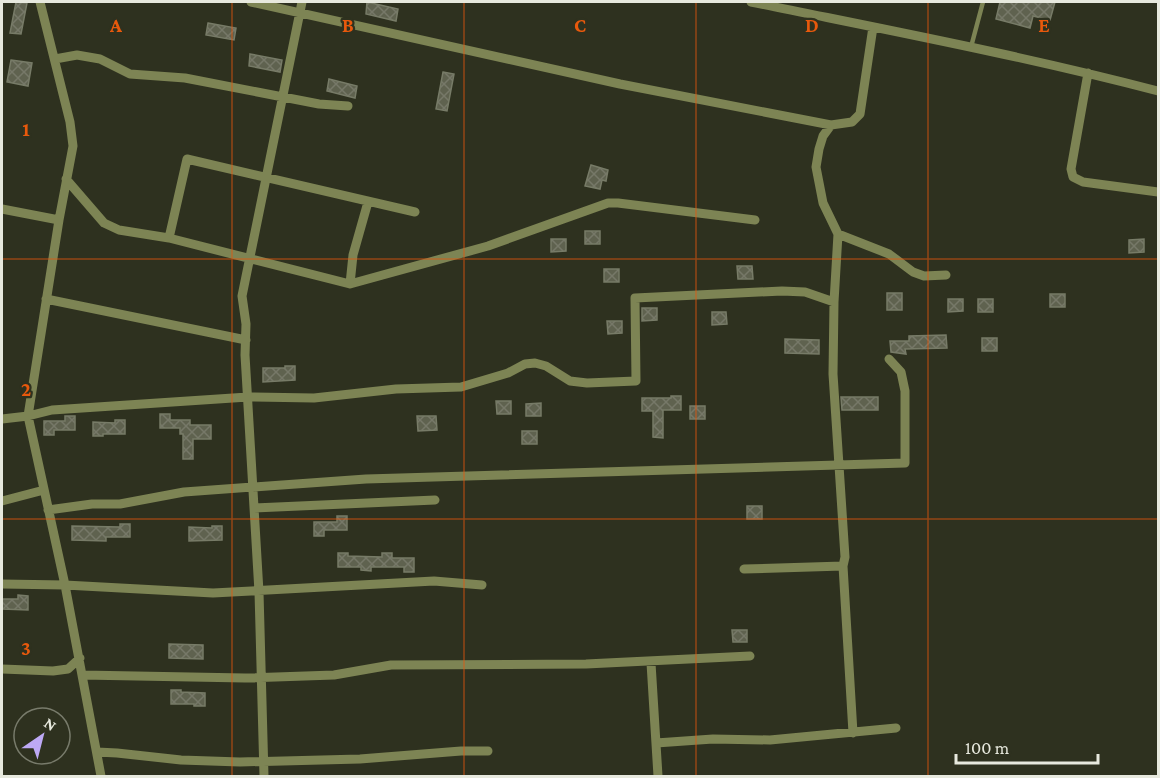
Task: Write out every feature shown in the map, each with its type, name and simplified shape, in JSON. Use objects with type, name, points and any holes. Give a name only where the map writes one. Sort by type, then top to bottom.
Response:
[{"type":"street","points":[[40,2],[70,122],[73,146],[27,416],[80,658],[101,777]]},
{"type":"street","points":[[250,2],[620,84],[831,125],[852,122],[860,114],[873,27]]},
{"type":"street","points":[[264,777],[259,592],[245,355],[246,324],[242,296],[302,2]]},
{"type":"street","points":[[751,2],[971,47],[1158,91]]},
{"type":"street","points":[[55,58],[77,55],[100,59],[130,74],[185,78],[319,104],[348,106]]},
{"type":"street","points":[[1088,73],[1071,169],[1073,177],[1083,182],[1158,192]]},
{"type":"street","points":[[831,125],[823,136],[816,167],[823,203],[838,234],[833,374],[845,557],[843,566],[853,733]]},
{"type":"street","points":[[169,238],[187,159],[415,212]]},
{"type":"street","points":[[66,179],[104,223],[118,230],[169,238],[350,284],[488,246],[608,203],[755,220]]},
{"type":"street","points":[[350,284],[353,255],[368,202]]},
{"type":"street","points":[[2,208],[59,219]]},
{"type":"street","points":[[838,234],[889,254],[913,272],[924,276],[946,275]]},
{"type":"street","points":[[2,419],[52,410],[248,397],[314,398],[385,390],[461,387],[508,373],[525,364],[535,363],[546,366],[570,381],[588,383],[636,381],[635,298],[782,291],[805,292],[834,302]]},
{"type":"street","points":[[46,298],[246,340]]},
{"type":"street","points":[[48,510],[92,504],[120,504],[184,492],[366,479],[905,463],[905,391],[901,372],[889,359]]},
{"type":"street","points":[[2,501],[44,490]]},
{"type":"street","points":[[254,508],[435,500]]},
{"type":"street","points":[[744,569],[843,566]]},
{"type":"street","points":[[2,584],[213,593],[434,581],[482,585]]},
{"type":"street","points":[[82,675],[245,678],[334,675],[391,665],[651,663],[750,656]]},
{"type":"street","points":[[2,669],[53,671],[68,669],[80,658]]},
{"type":"street","points":[[651,663],[658,777]]},
{"type":"street","points":[[656,743],[713,739],[771,740],[896,728]]},
{"type":"street","points":[[97,752],[181,760],[240,762],[360,759],[488,751]]},
{"type":"lane","points":[[971,47],[983,2]]},
{"type":"building","points":[[16,2],[27,3],[21,34],[10,33]]},
{"type":"building","points":[[367,2],[398,9],[396,21],[366,14]]},
{"type":"building","points":[[1000,2],[1055,2],[1050,20],[1033,16],[1030,28],[996,19]]},
{"type":"building","points":[[208,23],[236,28],[234,40],[206,35]]},
{"type":"building","points":[[250,54],[282,60],[280,72],[249,66]]},
{"type":"building","points":[[11,60],[32,63],[28,86],[7,82]]},
{"type":"building","points":[[443,72],[454,74],[447,111],[436,109]]},
{"type":"building","points":[[329,79],[357,86],[355,98],[327,91]]},
{"type":"building","points":[[591,165],[608,170],[606,181],[602,180],[600,189],[585,186]]},
{"type":"building","points":[[585,231],[600,231],[600,244],[585,244]]},
{"type":"building","points":[[551,239],[566,239],[566,251],[551,252]]},
{"type":"building","points":[[1144,239],[1144,252],[1129,253],[1129,240]]},
{"type":"building","points":[[737,266],[752,266],[753,279],[738,279]]},
{"type":"building","points":[[604,269],[619,269],[619,282],[604,282]]},
{"type":"building","points":[[887,293],[902,293],[902,310],[887,310]]},
{"type":"building","points":[[1050,294],[1065,294],[1065,307],[1050,307]]},
{"type":"building","points":[[948,299],[963,299],[963,311],[948,312]]},
{"type":"building","points":[[978,299],[993,299],[993,312],[978,312]]},
{"type":"building","points":[[642,308],[657,308],[657,320],[642,321]]},
{"type":"building","points":[[712,312],[726,312],[727,324],[712,325]]},
{"type":"building","points":[[607,321],[622,321],[622,333],[608,334]]},
{"type":"building","points":[[946,335],[947,348],[905,349],[906,354],[891,352],[890,341],[909,341],[909,336]]},
{"type":"building","points":[[982,338],[997,338],[997,351],[982,351]]},
{"type":"building","points":[[785,339],[819,340],[819,354],[785,353]]},
{"type":"building","points":[[285,366],[295,366],[295,380],[263,382],[263,368],[285,368]]},
{"type":"building","points":[[671,396],[681,396],[681,410],[663,410],[663,438],[653,437],[653,411],[642,411],[642,398],[671,398]]},
{"type":"building","points":[[841,397],[878,397],[878,410],[842,410]]},
{"type":"building","points":[[496,401],[511,401],[511,414],[497,414]]},
{"type":"building","points":[[541,403],[541,416],[526,416],[526,404]]},
{"type":"building","points":[[690,406],[705,406],[705,419],[690,419]]},
{"type":"building","points":[[160,414],[170,414],[170,420],[190,420],[190,425],[211,425],[211,439],[193,439],[193,459],[183,459],[183,434],[180,434],[180,428],[160,428]]},
{"type":"building","points":[[65,416],[75,416],[75,430],[54,430],[54,435],[44,435],[44,421],[65,421]]},
{"type":"building","points":[[417,416],[436,416],[437,430],[418,431]]},
{"type":"building","points":[[115,420],[125,420],[125,434],[93,436],[93,422],[115,423]]},
{"type":"building","points":[[522,431],[537,431],[537,444],[522,444]]},
{"type":"building","points":[[747,506],[762,506],[762,519],[747,519]]},
{"type":"building","points":[[337,516],[347,516],[347,530],[324,530],[324,536],[314,536],[314,522],[337,522]]},
{"type":"building","points":[[120,524],[130,524],[130,537],[106,537],[106,541],[72,540],[72,526],[120,527]]},
{"type":"building","points":[[212,526],[222,526],[222,540],[189,541],[189,527],[212,528]]},
{"type":"building","points":[[338,553],[348,553],[348,556],[382,557],[382,553],[392,553],[392,558],[414,558],[414,572],[404,572],[404,567],[371,567],[371,571],[361,570],[361,567],[338,567]]},
{"type":"building","points":[[18,595],[28,596],[28,610],[2,609],[2,599],[18,599]]},
{"type":"building","points":[[732,630],[747,630],[747,642],[733,642]]},
{"type":"building","points":[[169,644],[203,645],[203,659],[169,658]]},
{"type":"building","points":[[171,690],[205,693],[205,706],[171,704]]}]
